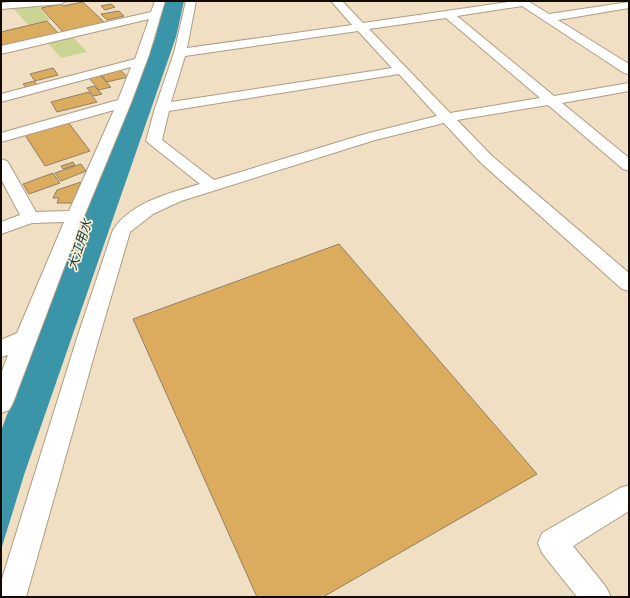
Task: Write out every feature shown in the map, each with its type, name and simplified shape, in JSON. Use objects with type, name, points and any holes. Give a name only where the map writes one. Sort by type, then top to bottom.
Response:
[{"type":"street","points":[[1,6],[61,1]]},
{"type":"street","points":[[191,1],[180,53],[162,108],[154,141],[211,185]]},
{"type":"street","points":[[336,1],[486,159],[629,284]]},
{"type":"street","points":[[180,53],[523,2],[629,70]]},
{"type":"street","points":[[547,18],[629,5]]},
{"type":"street","points":[[1,50],[158,7]]},
{"type":"street","points":[[1,403],[25,339],[124,103],[158,7]]},
{"type":"street","points":[[448,14],[629,166]]},
{"type":"street","points":[[1,98],[140,61]]},
{"type":"street","points":[[162,108],[402,70]]},
{"type":"street","points":[[11,597],[88,338],[122,230],[134,217],[149,208],[174,197],[370,137],[447,118],[629,87]]},
{"type":"street","points":[[1,138],[124,103]]},
{"type":"street","points":[[1,164],[30,218]]},
{"type":"street","points":[[1,228],[30,218],[76,216]]},
{"type":"street","points":[[1,349],[25,339]]},
{"type":"street","points":[[596,597],[552,543],[629,497]]},
{"type":"green space","points":[[37,5],[50,20],[28,25],[12,7]]},
{"type":"green space","points":[[72,36],[87,52],[61,58],[47,42]]},
{"type":"water","name":"大江用水","points":[[165,1],[184,1],[176,37],[24,475],[1,550],[1,431],[34,342],[154,42]]},
{"type":"building","points":[[83,2],[105,23],[64,33],[41,8],[61,4],[63,6]]},
{"type":"building","points":[[111,4],[115,7],[105,10],[101,6]]},
{"type":"building","points":[[119,11],[124,16],[107,20],[101,14]]},
{"type":"building","points":[[47,21],[59,34],[4,47],[1,43],[1,32]]},
{"type":"building","points":[[53,68],[58,75],[35,81],[30,74]]},
{"type":"building","points":[[120,70],[128,77],[107,82],[101,75]]},
{"type":"building","points":[[100,75],[111,87],[99,90],[89,78]]},
{"type":"building","points":[[34,81],[37,85],[26,88],[23,84]]},
{"type":"building","points":[[94,86],[102,94],[94,96],[87,88]]},
{"type":"building","points":[[89,92],[97,102],[57,112],[51,102]]},
{"type":"building","points":[[68,122],[90,151],[45,166],[25,135]]},
{"type":"building","points":[[73,162],[75,165],[63,169],[61,166]]},
{"type":"building","points":[[81,164],[86,171],[61,181],[55,173]]},
{"type":"building","points":[[53,173],[60,183],[29,194],[23,184]]},
{"type":"building","points":[[81,182],[73,203],[57,203],[59,198],[53,198],[57,190]]},
{"type":"building","points":[[339,244],[537,474],[323,597],[257,597],[133,319]]}]
